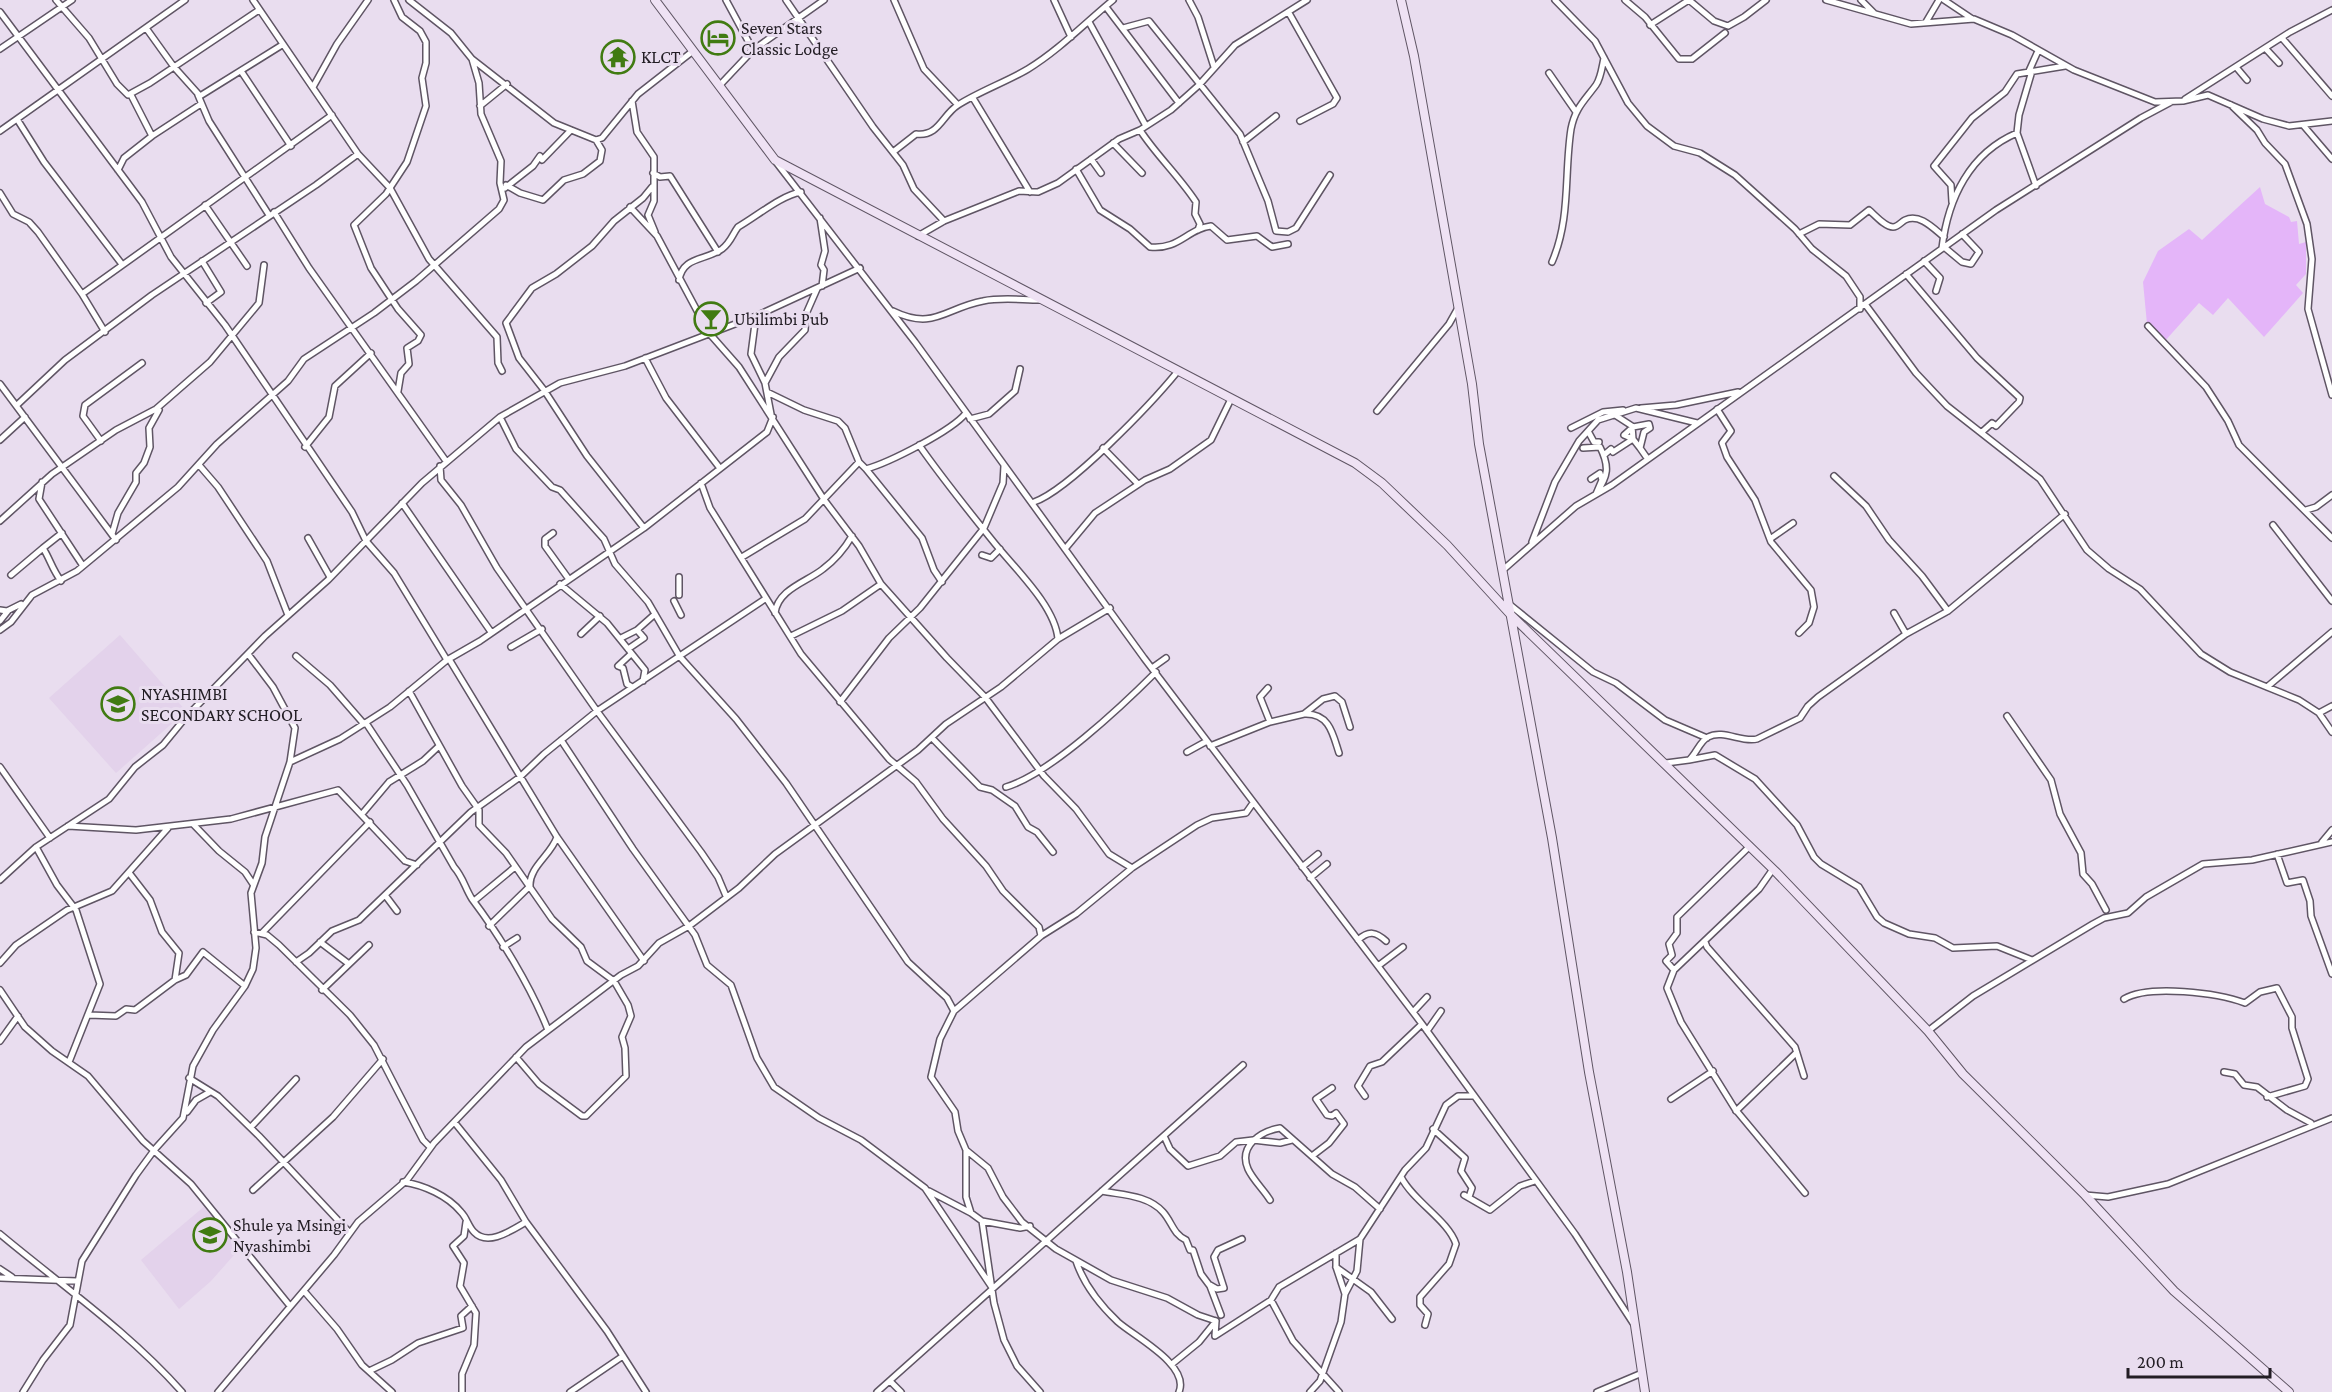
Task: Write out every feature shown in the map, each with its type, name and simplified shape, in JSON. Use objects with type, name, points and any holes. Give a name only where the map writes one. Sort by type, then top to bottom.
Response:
[{"type":"street","points":[[56,0],[89,38],[121,90],[130,95],[152,136]]},
{"type":"street","points":[[0,48],[72,0]]},
{"type":"street","points":[[0,131],[104,60],[185,0]]},
{"type":"street","points":[[253,0],[358,154],[390,188],[408,224],[434,265],[497,337],[498,363],[502,371]]},
{"type":"street","points":[[313,87],[337,44],[368,0]]},
{"type":"street","points":[[394,0],[402,17],[420,31],[426,42],[426,63],[422,78],[427,99],[414,146],[390,188],[354,225],[369,266],[421,335],[406,351],[409,364],[401,373],[398,391]]},
{"type":"street","points":[[409,0],[451,33],[472,59],[507,84],[554,123],[596,140],[602,150],[600,161],[583,174],[564,180],[543,200],[520,193],[506,185]]},
{"type":"street","points":[[655,0],[775,160],[860,268],[1004,466],[1034,502],[1065,549],[1209,744],[1422,1024],[1472,1096],[1575,1234],[1633,1323]]},
{"type":"street","points":[[726,0],[753,51]]},
{"type":"street","points":[[786,0],[873,127],[908,173],[914,189],[944,221]]},
{"type":"street","points":[[720,85],[753,51],[824,0]]},
{"type":"street","points":[[894,0],[924,69],[958,105]]},
{"type":"street","points":[[1054,0],[1071,37]]},
{"type":"street","points":[[893,152],[916,134],[927,134],[936,129],[958,105],[1028,69],[1071,37],[1113,0]]},
{"type":"street","points":[[1189,0],[1198,16],[1214,67]]},
{"type":"street","points":[[917,236],[944,221],[1019,191],[1047,189],[1113,143],[1143,128],[1179,103],[1199,85],[1235,45],[1289,13],[1306,0]]},
{"type":"street","points":[[1401,0],[1414,56],[1472,384],[1479,444],[1504,569],[1552,838],[1589,1072],[1627,1272],[1645,1392]]},
{"type":"street","points":[[1625,0],[1679,59],[1688,61],[1725,33]]},
{"type":"street","points":[[1650,25],[1689,0],[1714,21],[1728,26],[1766,0]]},
{"type":"street","points":[[1827,0],[1911,24],[1971,18]]},
{"type":"street","points":[[1861,0],[1875,14]]},
{"type":"street","points":[[1926,22],[1939,0]]},
{"type":"street","points":[[1944,0],[1971,18],[2012,35],[2066,66],[2142,98],[2155,102],[2171,102],[2208,96],[2289,126],[2332,121]]},
{"type":"street","points":[[1555,1],[1592,37],[1628,103],[1647,126],[1674,146],[1700,153],[1725,168],[1800,234],[1812,249],[1846,276],[1857,289],[1860,309]]},
{"type":"street","points":[[1106,7],[1179,103]]},
{"type":"street","points":[[130,95],[259,9]]},
{"type":"street","points":[[2183,101],[2282,38],[2332,10]]},
{"type":"street","points":[[0,12],[142,202],[184,274],[232,335],[305,447],[352,512],[366,541],[394,573],[557,837],[644,961]]},
{"type":"street","points":[[1289,13],[1337,98],[1333,104],[1300,121]]},
{"type":"street","points":[[1123,28],[1137,26],[1149,20],[1199,85],[1213,99],[1243,142],[1268,201],[1277,232],[1288,232],[1296,228],[1330,175]]},
{"type":"street","points":[[1089,22],[1150,146],[1163,158],[1196,202],[1195,214],[1200,223],[1198,230]]},
{"type":"street","points":[[146,28],[198,95],[209,121],[287,238],[446,461]]},
{"type":"street","points":[[2282,38],[2332,96]]},
{"type":"street","points":[[198,95],[205,95],[282,45]]},
{"type":"street","points":[[2266,49],[2278,63]]},
{"type":"street","points":[[596,140],[602,138],[632,101],[693,51]]},
{"type":"street","points":[[2036,186],[2017,133],[2030,71],[2038,51]]},
{"type":"street","points":[[1552,262],[1564,224],[1571,128],[1576,112],[1597,84],[1604,58]]},
{"type":"street","points":[[0,621],[8,611],[36,592],[61,581],[116,540],[178,488],[217,444],[293,375],[304,359],[392,299],[499,209],[504,202],[500,183],[501,161],[484,125],[479,83],[472,59]]},
{"type":"street","points":[[1952,202],[1951,184],[1934,165],[1972,118],[2005,92],[2017,74],[2048,71],[2066,66]]},
{"type":"street","points":[[2236,67],[2247,80]]},
{"type":"street","points":[[241,71],[291,146]]},
{"type":"street","points":[[1549,73],[1576,112]]},
{"type":"street","points":[[480,106],[507,84]]},
{"type":"street","points":[[974,98],[1030,192]]},
{"type":"street","points":[[632,101],[638,132],[654,157],[652,187],[654,201],[649,221],[709,333],[739,368],[772,416],[825,501],[852,536],[881,584],[985,697],[1041,770],[1076,809],[1109,854],[1132,868]]},
{"type":"street","points":[[1504,569],[1575,506],[1596,494],[1717,410],[1943,247],[2141,118],[2171,102]]},
{"type":"street","points":[[2228,102],[2257,130],[2265,143],[2285,164],[2307,224],[2312,259],[2308,309],[2332,395]]},
{"type":"street","points":[[118,170],[123,159],[152,136],[201,104]]},
{"type":"street","points":[[82,294],[332,115]]},
{"type":"street","points":[[1243,142],[1276,116]]},
{"type":"street","points":[[17,119],[44,162],[121,264]]},
{"type":"street","points":[[2303,125],[2332,159]]},
{"type":"street","points":[[503,194],[506,185],[533,166],[540,156],[542,160],[571,130]]},
{"type":"street","points":[[1943,247],[1952,202],[1963,180],[1984,153],[2017,133]]},
{"type":"street","points":[[1113,143],[1142,173]]},
{"type":"street","points":[[17,405],[65,360],[202,261],[358,154]]},
{"type":"street","points":[[1091,159],[1101,173]]},
{"type":"street","points":[[775,160],[1366,470],[1448,545],[1511,615],[1773,869],[1928,1031],[1963,1074],[2085,1195],[2174,1291],[2289,1392]]},
{"type":"street","points":[[1076,169],[1100,210],[1123,224],[1150,247],[1172,246],[1198,230],[1211,226],[1227,240],[1255,236],[1272,247],[1288,244]]},
{"type":"street","points":[[653,173],[660,177],[670,176],[717,252]]},
{"type":"street","points":[[644,528],[587,456],[544,390],[517,354],[506,321],[534,287],[556,274],[592,246],[652,187]]},
{"type":"street","points":[[679,280],[680,272],[688,262],[717,252],[734,238],[738,227],[771,208],[784,196],[801,192]]},
{"type":"street","points":[[0,193],[14,214],[29,222],[38,232],[82,294],[105,332]]},
{"type":"street","points":[[205,205],[247,266]]},
{"type":"street","points":[[630,207],[657,236]]},
{"type":"street","points":[[1800,234],[1815,225],[1850,225],[1869,210],[1887,226],[1896,226],[1906,219],[1915,218],[1928,224],[1944,237]]},
{"type":"street","points":[[765,383],[779,357],[805,330],[806,314],[820,287],[824,270],[821,265],[825,252],[820,216]]},
{"type":"street","points":[[1943,247],[1962,262],[1971,264],[1979,252],[1962,234]]},
{"type":"street","points":[[202,261],[221,292],[206,303]]},
{"type":"street","points":[[1924,261],[1940,278],[1936,291]]},
{"type":"street","points":[[0,521],[42,481],[163,403],[210,362],[259,303],[264,265]]},
{"type":"street","points":[[0,880],[36,847],[115,792],[135,767],[163,745],[186,717],[248,654],[330,577],[402,503],[440,466],[500,417],[544,390],[645,358],[756,316],[860,268]]},
{"type":"street","points":[[1906,274],[1977,358],[2020,398],[2019,402],[1996,426],[1992,423],[1982,432]]},
{"type":"street","points":[[889,309],[909,319],[926,320],[984,301],[1042,300]]},
{"type":"street","points":[[1865,304],[1911,368],[1947,406],[2040,479],[2088,550],[2109,568],[2140,588],[2201,654],[2230,672],[2299,700],[2319,713],[2332,732]]},
{"type":"street","points":[[1377,411],[1449,324],[1458,308]]},
{"type":"street","points":[[290,762],[340,739],[365,723],[448,659],[644,528],[719,467],[767,432],[772,416],[765,383],[751,354],[756,316]]},
{"type":"street","points":[[2148,326],[2206,387],[2228,421],[2239,445],[2332,538]]},
{"type":"street","points":[[305,447],[330,417],[335,386],[371,353]]},
{"type":"street","points":[[645,358],[666,398],[719,467]]},
{"type":"street","points":[[101,441],[83,416],[85,405],[142,363]]},
{"type":"street","points":[[866,468],[919,445],[968,416],[989,414],[1015,391],[1020,369]]},
{"type":"street","points":[[1034,502],[1062,484],[1103,448],[1178,371]]},
{"type":"street","points":[[0,384],[116,540]]},
{"type":"street","points":[[1571,428],[1604,412],[1728,396],[1747,388]]},
{"type":"street","points":[[767,392],[804,410],[838,421],[844,428],[859,462],[922,538],[934,570],[942,582]]},
{"type":"street","points":[[1065,549],[1095,513],[1138,484],[1170,469],[1211,440],[1231,399]]},
{"type":"street","points":[[112,534],[118,513],[136,483],[136,473],[144,463],[150,447],[149,428],[163,403]]},
{"type":"street","points":[[1571,428],[1636,408],[1697,423]]},
{"type":"street","points":[[1717,410],[1731,432],[1722,443],[1725,454],[1755,500],[1770,538],[1813,596],[1814,607],[1809,623],[1799,633]]},
{"type":"street","points":[[1615,415],[1632,428],[1633,439]]},
{"type":"street","points":[[0,440],[25,417]]},
{"type":"street","points":[[500,417],[516,449],[552,487],[560,490],[604,539],[608,552],[655,614],[680,657],[736,719],[816,825],[908,962],[947,998],[954,1011]]},
{"type":"street","points":[[1531,544],[1556,482],[1579,441],[1598,420]]},
{"type":"street","points":[[1640,448],[1644,432],[1650,428],[1649,424],[1632,428],[1624,435],[1633,439],[1647,458]]},
{"type":"street","points":[[1571,428],[1579,441]]},
{"type":"street","points":[[1588,431],[1594,442],[1599,442]]},
{"type":"street","points":[[1604,454],[1611,449],[1613,452],[1633,439]]},
{"type":"street","points":[[919,445],[947,484],[1023,574],[1052,616],[1058,639]]},
{"type":"street","points":[[1583,448],[1600,447],[1608,467],[1607,478],[1596,494]]},
{"type":"street","points":[[1103,448],[1138,484]]},
{"type":"street","points":[[742,556],[805,519],[825,501],[859,462]]},
{"type":"street","points":[[199,465],[218,487],[261,551],[288,615]]},
{"type":"street","points":[[440,466],[443,483],[461,505],[497,568],[527,607],[597,711],[701,852],[718,877],[726,896]]},
{"type":"street","points":[[840,702],[889,638],[942,582],[984,528],[1003,483],[1004,466]]},
{"type":"street","points":[[1591,479],[1599,473],[1602,480],[1596,494]]},
{"type":"street","points":[[1834,476],[1866,506],[1889,540],[1922,576],[1948,611]]},
{"type":"street","points":[[42,481],[39,499],[83,566]]},
{"type":"street","points":[[701,483],[710,508],[801,654],[895,765],[916,782],[943,819],[986,866],[1003,891],[1039,927],[1041,936]]},
{"type":"street","points":[[2306,510],[2332,495]]},
{"type":"street","points":[[402,503],[491,632]]},
{"type":"street","points":[[1689,760],[1707,738],[1717,735],[1750,741],[1799,719],[1818,697],[1906,634],[1948,611],[2065,514]]},
{"type":"street","points":[[1770,538],[1793,523]]},
{"type":"street","points":[[2273,525],[2332,601]]},
{"type":"street","points":[[11,575],[62,533]]},
{"type":"street","points":[[553,533],[545,539],[545,546],[568,578]]},
{"type":"street","points":[[775,613],[781,597],[795,585],[823,569],[852,536]]},
{"type":"street","points":[[308,538],[330,577]]},
{"type":"street","points":[[43,548],[49,557],[50,566],[61,581]]},
{"type":"street","points":[[982,555],[991,558],[1000,549]]},
{"type":"street","points":[[679,577],[679,596]]},
{"type":"street","points":[[560,584],[600,616],[621,638],[645,670],[643,681]]},
{"type":"street","points":[[791,636],[842,611],[881,584]]},
{"type":"street","points":[[296,962],[332,931],[359,920],[477,808],[520,777],[597,711],[765,599]]},
{"type":"street","points":[[0,630],[12,622],[25,601]]},
{"type":"street","points":[[674,602],[681,615]]},
{"type":"street","points":[[1509,604],[1593,672],[1616,684],[1665,720],[1707,738]]},
{"type":"street","points":[[218,1392],[334,1255],[349,1232],[403,1182],[430,1147],[516,1057],[548,1030],[644,961],[659,943],[689,926],[775,854],[932,738],[946,724],[1044,654],[1058,639],[1110,608]]},
{"type":"street","points":[[0,610],[8,611]]},
{"type":"street","points":[[1894,613],[1906,634]]},
{"type":"street","points":[[621,638],[637,630],[655,614]]},
{"type":"street","points":[[581,634],[600,616]]},
{"type":"street","points":[[512,647],[542,629]]},
{"type":"street","points":[[632,687],[627,684],[623,669],[618,666],[644,638],[637,630]]},
{"type":"street","points":[[2267,687],[2332,632]]},
{"type":"street","points":[[185,1114],[189,1078],[205,1043],[245,986],[255,959],[251,913],[253,884],[262,863],[265,837],[290,762],[294,726],[272,685],[248,654]]},
{"type":"street","points":[[296,656],[330,685],[365,723],[400,774],[489,926],[536,999],[548,1030]]},
{"type":"street","points":[[1006,787],[1041,770],[1104,720],[1166,657]]},
{"type":"street","points":[[1268,688],[1260,697],[1270,722]]},
{"type":"street","points":[[409,691],[477,808],[479,825],[500,846],[552,919],[581,947],[587,961],[614,981],[628,1005],[631,1016],[622,1037],[626,1048],[626,1076],[586,1116],[582,1116],[539,1084],[516,1057]]},
{"type":"street","points":[[1304,714],[1323,699],[1335,696],[1342,702],[1350,727]]},
{"type":"street","points":[[2319,713],[2332,706]]},
{"type":"street","points":[[1187,752],[1270,722],[1304,714],[1317,715],[1325,720],[1339,753]]},
{"type":"street","points":[[2007,716],[2051,780],[2060,814],[2081,853],[2083,874],[2092,884],[2106,910]]},
{"type":"street","points":[[932,738],[980,787],[992,790],[1015,807],[1029,827],[1042,836],[1053,852]]},
{"type":"street","points":[[561,740],[633,849],[689,926],[707,965],[731,985],[757,1058],[774,1087],[819,1118],[861,1140],[925,1188],[982,1221],[1020,1228],[1030,1226]]},
{"type":"street","points":[[362,814],[389,782],[423,761],[439,746]]},
{"type":"street","points":[[1666,763],[1715,755],[1748,774],[1788,813],[1818,862],[1859,886],[1876,917],[1884,923],[1909,934],[1935,938],[1953,948],[1997,946],[2032,960]]},
{"type":"street","points":[[0,767],[50,838]]},
{"type":"street","points":[[67,826],[136,830],[231,819],[338,790],[405,861],[417,865]]},
{"type":"street","points":[[971,1213],[966,1197],[966,1150],[958,1131],[955,1112],[931,1077],[940,1039],[954,1011],[1041,936],[1076,914],[1132,868],[1204,822],[1222,816],[1246,813],[1253,802]]},
{"type":"street","points":[[262,933],[370,822]]},
{"type":"street","points":[[193,824],[219,851],[245,872],[253,884]]},
{"type":"street","points":[[0,963],[16,945],[73,906],[91,897],[105,895],[130,874],[168,827]]},
{"type":"street","points":[[2322,842],[2332,830]]},
{"type":"street","points":[[489,926],[530,886],[531,873],[547,857],[557,837]]},
{"type":"street","points":[[1928,1031],[1973,996],[2100,920],[2128,913],[2146,897],[2201,864],[2252,860],[2322,842],[2332,842]]},
{"type":"street","points":[[1674,970],[1666,961],[1672,955],[1669,944],[1677,933],[1677,917],[1750,846]]},
{"type":"street","points":[[36,847],[57,885],[79,917],[100,984],[69,1062]]},
{"type":"street","points":[[1302,867],[1318,854]]},
{"type":"street","points":[[2277,854],[2287,883],[2304,880],[2307,886],[2311,916],[2332,974]]},
{"type":"street","points":[[1310,878],[1327,864]]},
{"type":"street","points":[[474,901],[514,867]]},
{"type":"street","points":[[1773,869],[1759,889],[1674,970],[1667,983],[1668,993],[1681,1022],[1736,1111],[1805,1193]]},
{"type":"street","points":[[130,874],[150,900],[162,932],[179,954],[175,980]]},
{"type":"street","points":[[385,895],[397,910]]},
{"type":"street","points":[[254,932],[262,933],[273,940],[350,1015],[383,1059],[423,1140],[430,1147]]},
{"type":"street","points":[[1358,940],[1374,932],[1386,941]]},
{"type":"street","points":[[503,947],[517,938]]},
{"type":"street","points":[[320,942],[349,964]]},
{"type":"street","points":[[1705,942],[1796,1048],[1804,1076]]},
{"type":"street","points":[[322,990],[369,945]]},
{"type":"street","points":[[1378,966],[1403,947]]},
{"type":"street","points":[[88,1015],[116,1016],[126,1009],[135,1010],[175,980],[186,975],[203,952],[245,986]]},
{"type":"street","points":[[2124,999],[2132,994],[2166,991],[2229,997],[2245,1003],[2260,992],[2277,988],[2292,1017],[2292,1028],[2307,1079],[2305,1086],[2267,1096]]},
{"type":"street","points":[[0,990],[18,1016],[41,1042],[88,1077],[116,1112],[191,1184],[290,1306]]},
{"type":"street","points":[[1413,1012],[1428,997]]},
{"type":"street","points":[[1427,1031],[1441,1011]]},
{"type":"street","points":[[0,1041],[18,1016]]},
{"type":"street","points":[[1365,1096],[1358,1086],[1370,1066],[1382,1062],[1422,1024]]},
{"type":"street","points":[[1736,1111],[1796,1053]]},
{"type":"street","points":[[253,1190],[333,1117],[383,1059]]},
{"type":"street","points":[[877,1392],[964,1311],[993,1290],[1243,1065]]},
{"type":"street","points":[[1671,1099],[1713,1071]]},
{"type":"street","points":[[2224,1072],[2235,1074],[2244,1085],[2257,1088],[2311,1123]]},
{"type":"street","points":[[189,1078],[210,1092],[251,1127],[349,1232]]},
{"type":"street","points":[[251,1127],[296,1079]]},
{"type":"street","points":[[1312,1156],[1329,1143],[1344,1124],[1336,1113],[1332,1116],[1328,1115],[1316,1099],[1332,1088]]},
{"type":"street","points":[[22,1390],[70,1325],[77,1281],[88,1250],[155,1149],[196,1100],[210,1092]]},
{"type":"street","points":[[1310,1392],[1323,1373],[1341,1322],[1346,1294],[1354,1278],[1360,1239],[1401,1177],[1426,1148],[1439,1114],[1453,1098],[1472,1096]]},
{"type":"street","points":[[2085,1195],[2108,1197],[2168,1184],[2332,1118]]},
{"type":"street","points":[[455,1123],[501,1180],[526,1222],[623,1356],[646,1392]]},
{"type":"street","points":[[1270,1200],[1247,1168],[1253,1140],[1265,1130],[1280,1128],[1380,1209]]},
{"type":"street","points":[[1433,1129],[1465,1158],[1461,1171],[1472,1188],[1466,1196],[1482,1208],[1491,1210],[1520,1186],[1535,1181]]},
{"type":"street","points":[[1164,1136],[1170,1149],[1188,1166],[1220,1156],[1236,1142],[1253,1140],[1280,1143],[1292,1140]]},
{"type":"street","points":[[966,1150],[988,1168],[1003,1197],[1022,1222],[1030,1226],[1046,1241],[1110,1280],[1167,1298],[1198,1315],[1216,1321]]},
{"type":"street","points":[[1401,1177],[1413,1195],[1450,1232],[1456,1244],[1449,1264],[1420,1297],[1420,1305],[1428,1314],[1425,1325]]},
{"type":"street","points":[[403,1182],[424,1186],[454,1204],[476,1235],[484,1238],[505,1234],[526,1222]]},
{"type":"street","points":[[925,1188],[993,1290]]},
{"type":"street","points":[[1102,1191],[1147,1200],[1163,1212],[1177,1236],[1186,1240],[1190,1250],[1193,1250],[1201,1274],[1209,1285],[1221,1315]]},
{"type":"street","points":[[982,1221],[996,1311],[1010,1354],[1017,1366],[1040,1392]]},
{"type":"street","points":[[462,1392],[462,1374],[474,1345],[476,1313],[460,1286],[464,1263],[453,1245],[464,1236],[466,1222]]},
{"type":"street","points":[[0,1234],[60,1280],[76,1297],[122,1334],[182,1392]]},
{"type":"street","points":[[1209,1285],[1217,1289],[1224,1288],[1214,1257],[1218,1250],[1242,1239]]},
{"type":"street","points":[[1216,1321],[1215,1336],[1271,1300],[1279,1287],[1360,1239]]},
{"type":"street","points":[[1336,1253],[1336,1267],[1346,1294]]},
{"type":"street","points":[[1076,1261],[1082,1279],[1103,1306],[1119,1322],[1172,1364],[1180,1389],[1187,1392]]},
{"type":"street","points":[[1336,1267],[1371,1292],[1392,1318]]},
{"type":"street","points":[[0,1269],[12,1277]]},
{"type":"street","points":[[0,1278],[77,1281]]},
{"type":"street","points":[[304,1291],[338,1329],[369,1371],[392,1392]]},
{"type":"street","points":[[1271,1300],[1293,1341],[1339,1392]]},
{"type":"street","points":[[369,1371],[392,1360],[418,1343],[463,1328],[461,1316],[472,1306]]},
{"type":"street","points":[[1172,1364],[1194,1347],[1216,1321]]},
{"type":"street","points":[[570,1392],[623,1356]]},
{"type":"street","points":[[1597,1392],[1642,1373]]},
{"type":"street","points":[[890,1381],[901,1392]]},
{"type":"shaded area","points":[[2260,187],[2265,204],[2289,217],[2291,222],[2297,221],[2299,244],[2306,242],[2306,274],[2296,285],[2303,293],[2264,337],[2228,298],[2213,315],[2199,303],[2164,342],[2147,324],[2143,282],[2158,251],[2189,229],[2202,240]]},
{"type":"shaded area","name":"NYASHIMBI SECONDARY SCHOOL","points":[[120,635],[186,711],[116,773],[49,698]]},
{"type":"shaded area","points":[[206,1205],[241,1247],[211,1281],[179,1309],[141,1260]]},
{"type":"place","name":"Seven Stars Classic Lodge","points":[[718,38]]},
{"type":"place","name":"KLCT","points":[[618,57]]},
{"type":"place","name":"Ubilimbi Pub","points":[[711,319]]},
{"type":"place","name":"NYASHIMBI SECONDARY SCHOOL","points":[[118,704]]},
{"type":"place","name":"Shule ya Msingi Nyashimbi","points":[[210,1235]]}]
